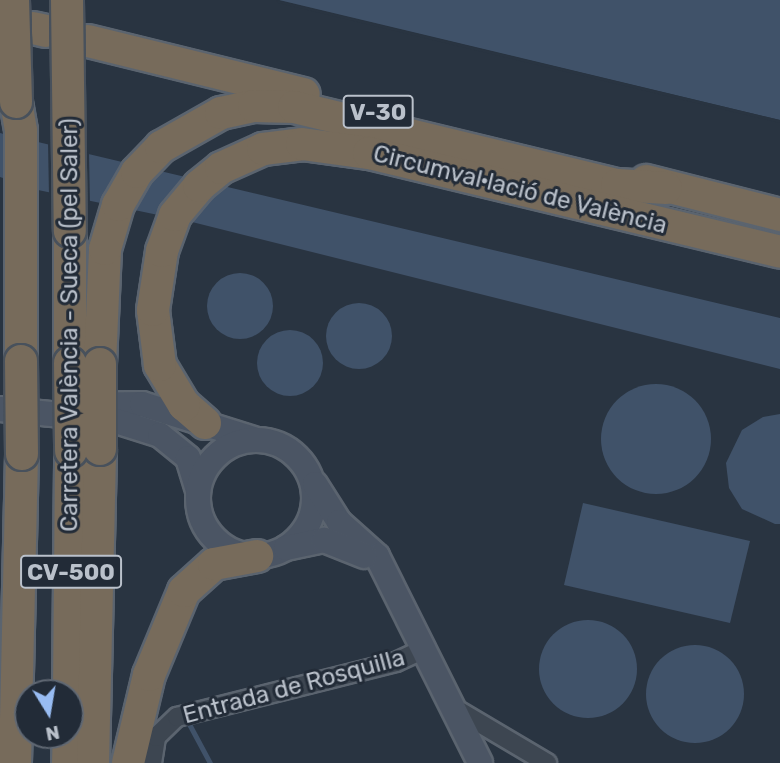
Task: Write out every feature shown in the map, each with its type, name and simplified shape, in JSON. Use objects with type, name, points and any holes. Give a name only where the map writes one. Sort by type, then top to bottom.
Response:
[{"type":"highway","name":"Carretera València - Sueca (pel Saler)","points":[[13,0],[16,102],[7,131],[21,361],[22,454],[15,763]]},
{"type":"highway","name":"Carretera València - Sueca (pel Saler)","points":[[67,0],[70,231],[85,363]]},
{"type":"highway","name":"Circumval·lació de València","points":[[88,41],[622,172],[666,188],[780,215]]},
{"type":"highway","points":[[93,763],[85,363],[113,217],[138,172],[161,147],[207,118],[239,108],[273,106],[319,112],[617,186],[666,188]]},
{"type":"highway","name":"Circumval·lació de València","points":[[205,423],[174,392],[157,350],[155,287],[168,230],[184,202],[221,168],[263,149],[323,145],[780,252]]},
{"type":"highway","name":"Carretera València - Sueca (pel Saler)","points":[[70,679],[85,450]]},
{"type":"highway","points":[[128,763],[149,675],[184,591],[214,564],[271,552]]},
{"type":"street","points":[[41,410],[127,402],[290,450],[313,480],[339,522],[371,547],[448,705],[480,763]]},
{"type":"street","points":[[0,409],[41,410],[113,420],[160,435],[188,458],[198,491],[201,519],[217,542],[271,552],[311,541],[335,541],[359,551],[384,572]]},
{"type":"street","points":[[198,491],[201,477],[216,455],[239,441],[254,439]]},
{"type":"street","points":[[271,552],[311,519],[313,480]]},
{"type":"street","name":"Entrada de Rosquilla","points":[[152,763],[156,737],[177,717],[396,662],[422,650]]},
{"type":"street","points":[[448,705],[547,763]]},
{"type":"water","points":[[279,0],[780,0],[780,120]]},
{"type":"water","points":[[0,133],[780,318],[780,369],[192,222],[38,190],[0,177]]},
{"type":"water","points":[[246,273],[264,282],[271,293],[271,319],[264,330],[253,337],[234,339],[216,330],[209,319],[207,300],[216,282],[227,275]]},
{"type":"water","points":[[352,303],[366,303],[378,308],[387,317],[392,336],[390,349],[383,360],[366,369],[352,369],[340,364],[331,355],[326,343],[326,329],[331,317],[340,308]]},
{"type":"water","points":[[296,330],[314,339],[321,350],[321,376],[314,387],[303,394],[284,396],[266,387],[259,376],[257,357],[266,339],[277,332]]},
{"type":"water","points":[[656,384],[677,388],[695,400],[707,418],[711,439],[707,460],[695,478],[677,490],[656,494],[635,490],[617,478],[605,460],[601,439],[605,418],[617,400],[635,388]]},
{"type":"water","points":[[780,414],[780,524],[775,524],[742,509],[729,488],[726,463],[742,430],[763,417]]},
{"type":"water","points":[[583,503],[750,541],[730,623],[564,585]]},
{"type":"water","points":[[588,620],[607,624],[623,634],[633,650],[637,669],[633,688],[623,704],[607,714],[588,718],[569,714],[553,704],[543,688],[539,669],[543,650],[553,634],[569,624]]},
{"type":"water","points":[[695,645],[714,649],[730,659],[740,675],[744,694],[740,713],[730,729],[714,739],[695,743],[676,739],[660,729],[650,713],[646,694],[650,675],[660,659],[676,649]]},
{"type":"pier","points":[[276,0],[780,120],[780,123],[278,3]]},
{"type":"pier","points":[[48,142],[89,153],[90,205],[49,196]]},
{"type":"waterway","points":[[188,722],[210,763]]}]
